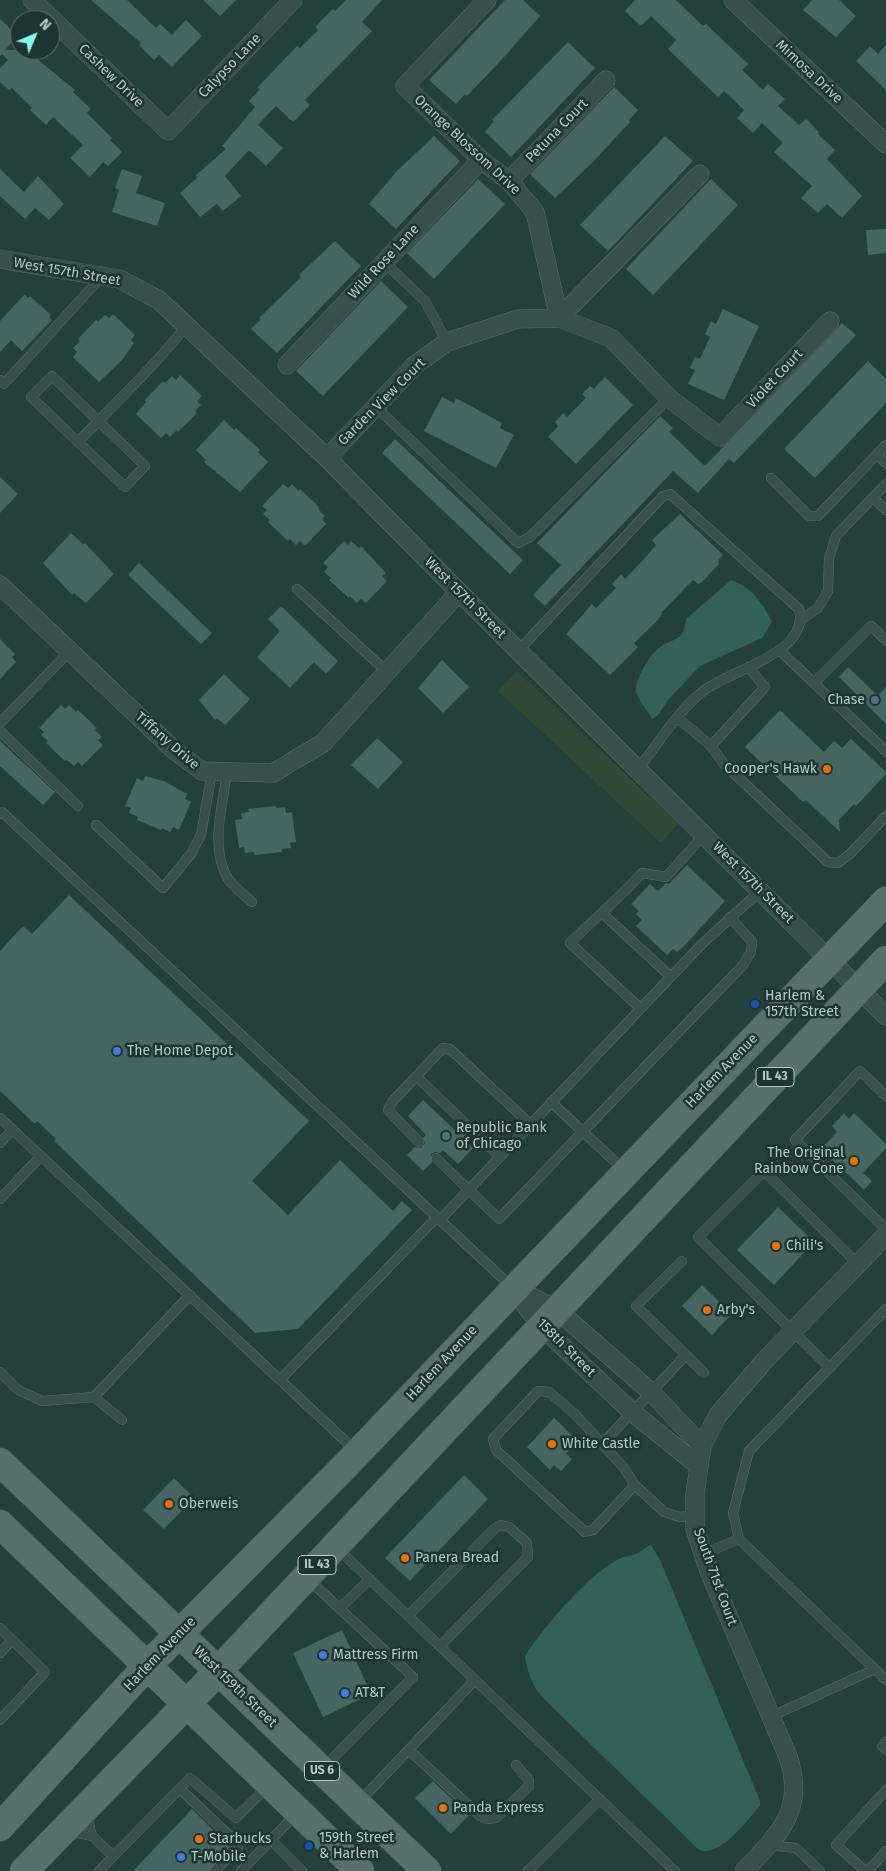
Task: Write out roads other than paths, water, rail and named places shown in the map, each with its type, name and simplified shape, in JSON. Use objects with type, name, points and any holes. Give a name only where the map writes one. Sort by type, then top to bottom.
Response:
[{"type":"main road","name":"Harlem Avenue","points":[[0,1827],[147,1666],[358,1453],[513,1288],[886,900]]},
{"type":"main road","name":"IL 43","points":[[24,1871],[218,1671],[886,960]]},
{"type":"main road","name":"West 159th Street","points":[[0,1462],[427,1871]]},
{"type":"main road","points":[[0,1524],[360,1871]]},
{"type":"street","name":"Cashew Drive","points":[[32,0],[168,131]]},
{"type":"street","name":"Calypso Lane","points":[[168,131],[293,0]]},
{"type":"street","name":"Orange Blossom Drive","points":[[487,0],[405,86],[481,160],[509,181],[535,212],[559,318]]},
{"type":"street","name":"Mimosa Drive","points":[[733,0],[886,144]]},
{"type":"street","name":"Petuna Court","points":[[509,181],[606,80]]},
{"type":"street","name":"Wild Rose Lane","points":[[287,365],[481,160]]},
{"type":"street","points":[[559,318],[700,174]]},
{"type":"street","name":"West 157th Street","points":[[0,259],[119,279],[159,300],[327,458],[518,651],[886,1016]]},
{"type":"street","name":"Garden View Court","points":[[327,458],[415,365],[447,342],[518,319],[559,318],[611,338],[669,398],[720,437]]},
{"type":"street","name":"Violet Court","points":[[720,437],[830,321]]},
{"type":"street","name":"Tiffany Drive","points":[[0,585],[174,750],[202,771],[220,772],[273,772],[323,743],[459,592]]},
{"type":"street","name":"South 71st Court","points":[[744,1871],[769,1845],[791,1812],[795,1785],[789,1759],[770,1718],[703,1554],[695,1529],[702,1446],[718,1415],[765,1360],[886,1234]]},
{"type":"street","name":"158th Street","points":[[513,1288],[651,1392],[702,1446]]},
{"type":"street","name":"158th Street","points":[[549,1317],[632,1412],[699,1466]]},
{"type":"lane","points":[[384,262],[425,301],[447,342]]},
{"type":"lane","points":[[0,380],[4,384],[102,276]]},
{"type":"lane","points":[[78,442],[186,326]]},
{"type":"lane","points":[[52,376],[145,466],[125,488],[78,442],[31,397],[52,376]]},
{"type":"lane","points":[[376,407],[518,543],[530,537],[669,398]]},
{"type":"lane","points":[[771,478],[809,516],[818,516],[886,445]]},
{"type":"lane","points":[[877,455],[886,464]]},
{"type":"lane","points":[[802,619],[818,608],[828,591],[828,559],[836,536],[886,484]]},
{"type":"lane","points":[[518,651],[663,496],[670,494],[799,609],[802,619],[800,630],[779,650],[702,691],[638,769]]},
{"type":"lane","points":[[873,498],[886,510]]},
{"type":"lane","points":[[296,588],[387,672]]},
{"type":"lane","points":[[814,683],[871,626],[886,640]]},
{"type":"lane","points":[[779,650],[886,751]]},
{"type":"lane","points":[[0,724],[70,651]]},
{"type":"lane","points":[[710,746],[765,687],[748,667]]},
{"type":"lane","points":[[678,718],[710,746],[724,764],[828,862],[838,863],[850,854],[886,816]]},
{"type":"lane","points":[[0,731],[78,806]]},
{"type":"lane","points":[[96,825],[163,888],[192,854],[201,835],[220,772]]},
{"type":"lane","points":[[220,772],[220,823],[222,859],[225,874],[252,902]]},
{"type":"lane","points":[[0,814],[2,812],[513,1288]]},
{"type":"lane","points":[[640,1008],[570,944],[588,925],[604,914],[642,873],[666,877],[704,835]]},
{"type":"lane","points":[[280,1380],[500,1157],[670,976],[760,890]]},
{"type":"lane","points":[[604,914],[670,976]]},
{"type":"lane","points":[[436,1158],[499,1219],[743,965],[751,952],[752,942],[730,917]]},
{"type":"lane","points":[[419,1142],[388,1110],[392,1102],[443,1048],[450,1049],[530,1124]]},
{"type":"lane","points":[[886,1096],[860,1071],[795,1140],[886,1229]]},
{"type":"lane","points":[[416,1076],[500,1157]]},
{"type":"lane","points":[[551,1102],[625,1172]]},
{"type":"lane","points":[[0,1118],[358,1453]]},
{"type":"lane","points":[[0,1143],[13,1129]]},
{"type":"lane","points":[[0,1199],[41,1156]]},
{"type":"lane","points":[[830,1368],[698,1237],[764,1171],[858,1264]]},
{"type":"lane","points":[[682,1261],[636,1306],[704,1372]]},
{"type":"lane","points":[[0,1372],[18,1390],[42,1401],[94,1397],[190,1295]]},
{"type":"lane","points":[[886,1309],[749,1451],[734,1513],[739,1539],[886,1680]]},
{"type":"lane","points":[[603,1443],[686,1355]]},
{"type":"lane","points":[[635,1485],[593,1530],[585,1532],[496,1450],[492,1439],[538,1391],[549,1392],[575,1414],[603,1443],[635,1485],[664,1512],[680,1517],[695,1515]]},
{"type":"lane","points":[[94,1397],[122,1420]]},
{"type":"lane","points":[[408,1616],[494,1529],[501,1525],[509,1527],[527,1543],[528,1558],[440,1646]]},
{"type":"lane","points":[[703,1554],[739,1539]]},
{"type":"lane","points":[[335,1546],[674,1871]]},
{"type":"lane","points":[[306,1577],[413,1677],[321,1770]]},
{"type":"lane","points":[[340,1608],[370,1579]]},
{"type":"lane","points":[[0,1628],[45,1672],[0,1720]]},
{"type":"lane","points":[[0,1652],[12,1640]]},
{"type":"lane","points":[[770,1718],[875,1669]]},
{"type":"lane","points":[[357,1804],[475,1680]]},
{"type":"lane","points":[[886,1742],[882,1746],[886,1750]]},
{"type":"lane","points":[[409,1750],[480,1816],[487,1819],[496,1818],[528,1786],[529,1780],[516,1766]]},
{"type":"lane","points":[[99,1871],[190,1778],[236,1818],[270,1784]]},
{"type":"lane","points":[[180,1789],[231,1837],[238,1848],[216,1871]]},
{"type":"lane","points":[[886,1790],[836,1845],[867,1871],[886,1851]]},
{"type":"lane","points":[[528,1871],[600,1800]]},
{"type":"lane","points":[[85,1809],[92,1836]]},
{"type":"lane","points":[[241,1871],[298,1812]]},
{"type":"lane","points":[[65,1830],[92,1836],[113,1856]]},
{"type":"lane","points":[[271,1840],[302,1871]]},
{"type":"lane","points":[[769,1845],[796,1848],[820,1871]]},
{"type":"place","name":"Chase","points":[[875,700]]},
{"type":"place","name":"Cooper's Hawk","points":[[827,769]]},
{"type":"place","name":"Harlem & 157th Street","points":[[755,1004]]},
{"type":"place","name":"The Home Depot","points":[[117,1051]]},
{"type":"place","name":"Republic Bank of Chicago","points":[[446,1136]]},
{"type":"place","name":"The Original Rainbow Cone","points":[[854,1161]]},
{"type":"place","name":"Chili's","points":[[776,1246]]},
{"type":"place","name":"Arby's","points":[[707,1310]]},
{"type":"place","name":"White Castle","points":[[552,1444]]},
{"type":"place","name":"Oberweis","points":[[169,1504]]},
{"type":"place","name":"Panera Bread","points":[[405,1558]]},
{"type":"place","name":"Mattress Firm","points":[[323,1655]]},
{"type":"place","name":"AT&T","points":[[345,1693]]},
{"type":"place","name":"Panda Express","points":[[443,1808]]},
{"type":"place","name":"Starbucks","points":[[199,1839]]},
{"type":"place","name":"159th Street & Harlem","points":[[309,1846]]},
{"type":"place","name":"T-Mobile","points":[[181,1857]]}]
